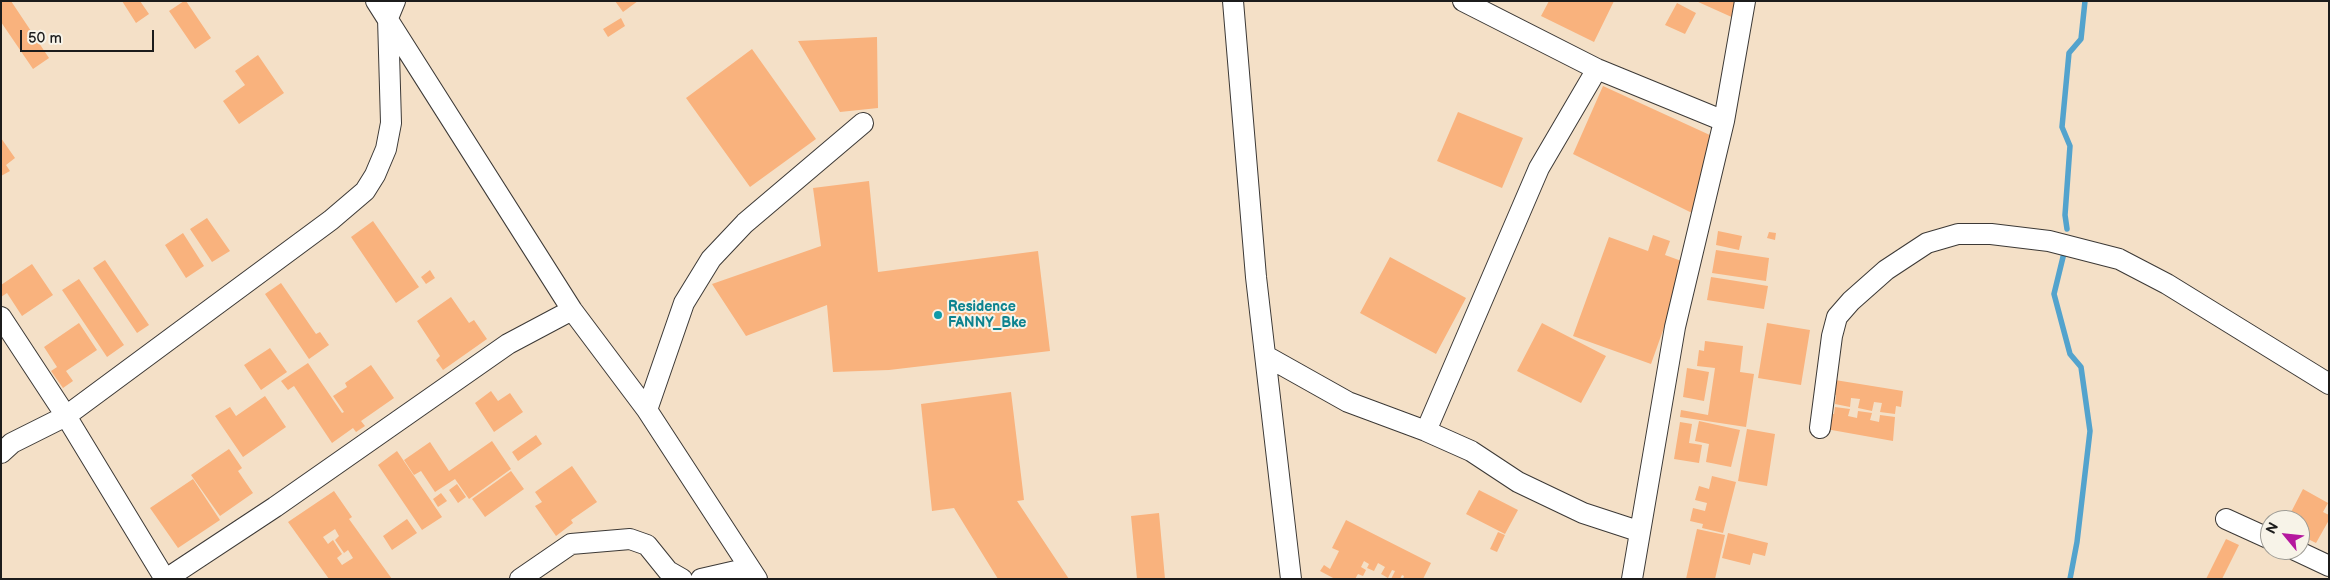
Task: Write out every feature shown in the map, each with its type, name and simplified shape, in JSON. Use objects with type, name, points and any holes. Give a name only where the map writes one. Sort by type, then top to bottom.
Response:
[{"type":"street","points":[[376,1],[391,10],[572,310],[647,410],[753,573],[701,579]]},
{"type":"street","points":[[1233,1],[1256,277],[1291,579]]},
{"type":"street","points":[[1463,1],[1596,69],[1724,121]]},
{"type":"street","points":[[1632,579],[1638,530],[1675,327],[1724,121],[1745,1]]},
{"type":"street","points":[[1,454],[12,443],[66,416],[331,220],[365,191],[375,175],[386,149],[391,124],[391,10]]},
{"type":"street","points":[[1426,431],[1480,302],[1540,168],[1596,69]]},
{"type":"street","points":[[647,410],[684,303],[711,259],[745,223],[863,123]]},
{"type":"street","points":[[1820,428],[1832,336],[1837,317],[1851,301],[1886,270],[1927,243],[1958,234],[1991,234],[2049,241],[2119,259],[2167,284],[2329,384]]},
{"type":"street","points":[[1,317],[66,416],[166,579],[275,507],[508,344],[572,310]]},
{"type":"street","points":[[1266,356],[1348,402],[1426,431],[1471,451],[1518,482],[1583,513],[1638,530]]},
{"type":"street","points":[[2226,519],[2260,534]]},
{"type":"street","points":[[520,579],[571,544],[630,539],[647,545],[668,571],[682,579]]},
{"type":"street","points":[[2310,557],[2329,566]]},
{"type":"building","points":[[1,1],[11,1],[49,58],[33,69],[1,22]]},
{"type":"building","points":[[122,1],[140,1],[149,14],[136,23]]},
{"type":"building","points":[[186,1],[211,38],[195,49],[169,11]]},
{"type":"building","points":[[615,1],[638,1],[623,12]]},
{"type":"building","points":[[1549,1],[1614,1],[1594,42],[1541,16]]},
{"type":"building","points":[[1696,1],[1740,1],[1736,19]]},
{"type":"building","points":[[1677,3],[1696,13],[1685,34],[1665,25]]},
{"type":"building","points":[[621,18],[625,26],[608,37],[603,29]]},
{"type":"building","points":[[877,37],[878,108],[840,112],[798,41]]},
{"type":"building","points":[[752,49],[816,139],[750,187],[686,98]]},
{"type":"building","points":[[258,55],[284,93],[239,124],[223,101],[245,85],[235,71]]},
{"type":"building","points":[[1603,86],[1712,136],[1692,213],[1573,154]]},
{"type":"building","points":[[1458,112],[1523,138],[1502,188],[1437,161]]},
{"type":"building","points":[[1,138],[15,158],[6,165],[10,171],[1,176]]},
{"type":"building","points":[[869,181],[878,272],[1038,251],[1050,351],[889,370],[833,372],[827,305],[746,336],[712,284],[821,246],[813,188]]},
{"type":"building","points":[[207,218],[230,251],[212,262],[190,229]]},
{"type":"building","points":[[373,221],[419,287],[396,303],[351,237]]},
{"type":"building","points":[[1718,231],[1742,236],[1739,250],[1716,245]]},
{"type":"building","points":[[1769,232],[1776,233],[1775,240],[1767,238]]},
{"type":"building","points":[[183,233],[204,266],[186,278],[165,245]]},
{"type":"building","points":[[1653,235],[1670,241],[1665,255],[1687,263],[1651,364],[1573,336],[1609,237],[1648,251]]},
{"type":"building","points":[[1716,250],[1769,258],[1766,281],[1712,273]]},
{"type":"building","points":[[1390,257],[1466,298],[1436,354],[1360,313]]},
{"type":"building","points":[[105,260],[149,325],[137,333],[93,268]]},
{"type":"building","points":[[32,264],[53,295],[22,316],[7,293],[1,297],[1,285]]},
{"type":"building","points":[[430,270],[435,278],[426,284],[421,277]]},
{"type":"building","points":[[1711,277],[1768,286],[1764,309],[1707,300]]},
{"type":"building","points":[[79,279],[124,345],[107,357],[62,290]]},
{"type":"building","points":[[281,283],[316,334],[320,332],[329,345],[309,359],[265,294]]},
{"type":"building","points":[[451,297],[469,323],[474,320],[487,339],[443,370],[436,360],[440,356],[417,321]]},
{"type":"building","points":[[79,323],[97,350],[66,371],[73,381],[63,388],[51,371],[57,367],[44,347]]},
{"type":"building","points":[[1542,323],[1606,356],[1581,403],[1517,371]]},
{"type":"building","points":[[1767,323],[1810,330],[1801,385],[1758,378]]},
{"type":"building","points":[[1705,341],[1743,346],[1740,372],[1754,374],[1746,427],[1680,417],[1681,410],[1708,415],[1715,368],[1697,366],[1699,350],[1704,351]]},
{"type":"building","points":[[270,348],[287,372],[261,390],[244,365]]},
{"type":"building","points":[[308,363],[342,413],[344,412],[333,396],[347,387],[345,383],[371,365],[394,398],[361,421],[365,426],[356,432],[353,428],[332,443],[294,386],[288,390],[281,381]]},
{"type":"building","points":[[1687,368],[1709,372],[1704,401],[1683,397]]},
{"type":"building","points":[[1835,380],[1903,391],[1901,407],[1896,406],[1895,414],[1880,412],[1882,403],[1874,402],[1872,411],[1858,408],[1860,399],[1851,398],[1850,407],[1835,404],[1836,395],[1832,395]]},
{"type":"building","points":[[491,391],[498,401],[510,393],[523,412],[494,432],[475,403]]},
{"type":"building","points":[[1011,392],[1024,500],[1017,501],[1069,579],[998,579],[954,508],[932,511],[921,404]]},
{"type":"building","points":[[265,396],[286,427],[243,457],[215,416],[230,407],[236,416]]},
{"type":"building","points":[[1835,407],[1850,409],[1848,416],[1857,418],[1858,411],[1872,413],[1870,420],[1879,422],[1880,415],[1895,417],[1893,441],[1826,429],[1829,413],[1834,414]]},
{"type":"building","points":[[1699,421],[1740,430],[1731,467],[1706,462],[1709,444],[1695,441]]},
{"type":"building","points":[[1680,422],[1692,424],[1689,443],[1702,445],[1699,463],[1674,459]]},
{"type":"building","points":[[1747,429],[1775,434],[1767,486],[1738,481]]},
{"type":"building","points":[[536,435],[542,444],[518,461],[512,452]]},
{"type":"building","points":[[492,441],[511,469],[469,499],[455,479],[435,492],[421,471],[414,475],[404,460],[430,442],[449,471]]},
{"type":"building","points":[[229,449],[242,468],[238,471],[253,493],[220,516],[191,475]]},
{"type":"building","points":[[397,451],[442,517],[422,530],[378,465]]},
{"type":"building","points":[[572,466],[597,502],[571,520],[573,523],[556,536],[535,506],[542,502],[535,492]]},
{"type":"building","points":[[511,471],[524,489],[485,517],[472,499]]},
{"type":"building","points":[[1712,476],[1736,482],[1723,533],[1702,528],[1703,524],[1690,521],[1693,508],[1705,511],[1707,503],[1695,500],[1699,486],[1709,489]]},
{"type":"building","points":[[193,479],[220,520],[178,548],[150,508]]},
{"type":"building","points":[[457,484],[466,497],[458,503],[449,490]]},
{"type":"building","points":[[2303,489],[2328,503],[2323,512],[2329,515],[2329,520],[2316,543],[2310,540],[2310,510],[2292,510]]},
{"type":"building","points":[[1479,490],[1518,510],[1505,534],[1466,514]]},
{"type":"building","points":[[334,491],[352,517],[349,519],[392,579],[329,579],[288,522]],"holes":[[[335,529],[339,536],[335,540],[344,553],[348,550],[353,558],[342,565],[337,558],[342,554],[333,540],[328,544],[323,537]]]},
{"type":"building","points":[[441,493],[447,501],[438,507],[433,499]]},
{"type":"building","points":[[1159,513],[1165,579],[1137,579],[1131,516]]},
{"type":"building","points":[[407,519],[417,533],[392,550],[383,536]]},
{"type":"building","points":[[1346,520],[1431,563],[1423,579],[1403,579],[1404,576],[1402,575],[1400,579],[1391,579],[1395,571],[1392,570],[1388,578],[1381,574],[1385,567],[1378,563],[1374,571],[1367,568],[1369,564],[1364,561],[1361,567],[1366,570],[1363,576],[1358,574],[1355,579],[1335,579],[1320,571],[1324,565],[1330,569],[1339,551],[1332,548]]},
{"type":"building","points":[[1697,529],[1725,535],[1715,579],[1686,579]]},
{"type":"building","points":[[1498,532],[1505,535],[1497,552],[1490,549]]},
{"type":"building","points":[[1728,533],[1768,543],[1765,556],[1753,553],[1750,565],[1722,558]]},
{"type":"building","points":[[2226,539],[2239,545],[2222,579],[2206,579]]},
{"type":"waterway","points":[[2067,229],[2065,215],[2070,146],[2062,127],[2069,53],[2081,39],[2085,1]]},
{"type":"waterway","points":[[2064,253],[2054,294],[2070,354],[2081,367],[2090,431],[2077,542],[2070,579]]},
{"type":"place","name":"Residence FANNY_Bke","points":[[938,315]]}]
